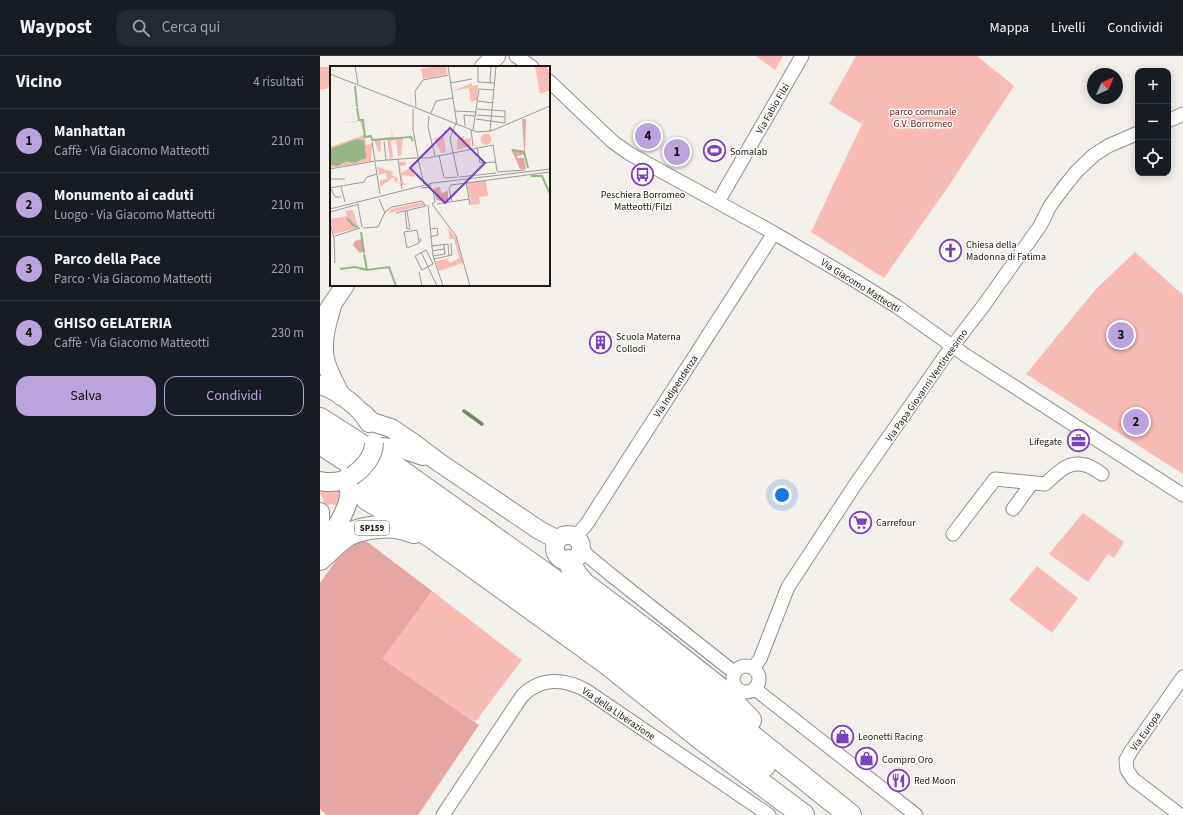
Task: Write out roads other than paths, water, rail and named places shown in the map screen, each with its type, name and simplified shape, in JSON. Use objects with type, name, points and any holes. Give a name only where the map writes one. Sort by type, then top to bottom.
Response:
[{"type":"highway","points":[[320,418],[395,467],[559,584],[850,815]]},
{"type":"highway","points":[[320,443],[417,506],[545,597],[826,815]]},
{"type":"highway","points":[[350,477],[367,499],[432,537],[604,661],[699,737],[803,815]]},
{"type":"highway","name":"SP159","points":[[320,559],[347,535],[369,528],[395,527],[432,537]]},
{"type":"highway","points":[[569,549],[576,575],[584,584],[720,689],[751,721],[865,815]]},
{"type":"street","points":[[477,66],[480,56]]},
{"type":"street","points":[[485,66],[496,56]]},
{"type":"street","points":[[516,56],[531,66]]},
{"type":"street","points":[[531,56],[539,66]]},
{"type":"street","name":"Via Fabio Filzi","points":[[718,202],[802,56]]},
{"type":"street","name":"Via Giacomo Matteotti","points":[[550,81],[620,147],[638,159],[774,233],[864,286],[896,306],[952,346],[1180,491]]},
{"type":"street","points":[[1171,120],[1183,114]]},
{"type":"street","name":"Via Papa Giovanni Ventitreesimo","points":[[753,668],[760,659],[788,587],[855,485],[952,346],[984,305],[1040,226],[1050,206],[1070,179],[1094,155],[1108,146],[1135,134]]},
{"type":"street","name":"Via Indipendenza","points":[[569,549],[774,233]]},
{"type":"street","points":[[320,323],[326,311],[343,286]]},
{"type":"street","points":[[326,311],[324,351],[329,370],[341,396]]},
{"type":"street","points":[[320,385],[329,388],[341,396],[372,422],[398,432],[437,461],[539,530],[599,569],[611,575],[735,673]]},
{"type":"street","points":[[320,481],[336,482],[350,477],[364,467],[376,448],[369,425],[363,413]]},
{"type":"street","points":[[376,448],[402,449],[437,461]]},
{"type":"street","points":[[953,534],[995,479],[1045,484],[1065,466],[1078,464],[1086,465],[1102,474]]},
{"type":"street","name":"SP159","points":[[320,553],[330,538],[347,504],[350,496],[350,477]]},
{"type":"street","points":[[1013,509],[1032,483]]},
{"type":"street","points":[[320,512],[320,532]]},
{"type":"street","points":[[746,666],[753,668],[759,678],[759,682],[755,689],[746,692],[740,690],[734,683],[735,673],[737,670],[746,666]]},
{"type":"street","name":"Via Europa","points":[[1180,815],[1133,779],[1127,770],[1126,760],[1183,677]]},
{"type":"street","name":"Via della Liberazione","points":[[443,815],[522,696],[533,686],[556,681],[568,682],[587,691],[769,815]]},
{"type":"street","points":[[755,689],[916,815]]},
{"type":"waterway","points":[[464,411],[482,424]]},
{"type":"place","name":"GHISO GELATERIA","points":[[648,136]]},
{"type":"place","name":"Somalab","points":[[715,151]]},
{"type":"place","name":"Manhattan","points":[[677,152]]},
{"type":"place","name":"Peschiera Borromeo Matteotti/Filzi","points":[[643,174]]},
{"type":"place","name":"Chiesa della Madonna di Fatima","points":[[950,250]]},
{"type":"place","name":"Parco della Pace","points":[[1121,335]]},
{"type":"place","name":"Scuola Materna Collodi","points":[[600,342]]},
{"type":"place","name":"Monumento ai caduti","points":[[1136,422]]},
{"type":"place","name":"Lifegate","points":[[1078,441]]},
{"type":"place","name":"Carrefour","points":[[861,522]]},
{"type":"place","name":"Leonetti Racing","points":[[843,736]]},
{"type":"place","name":"Compro Oro","points":[[867,759]]},
{"type":"place","name":"Red Moon","points":[[898,780]]},
{"type":"park label","name":"parco comunale G.V. Borromeo","points":[[923,116]]}]
